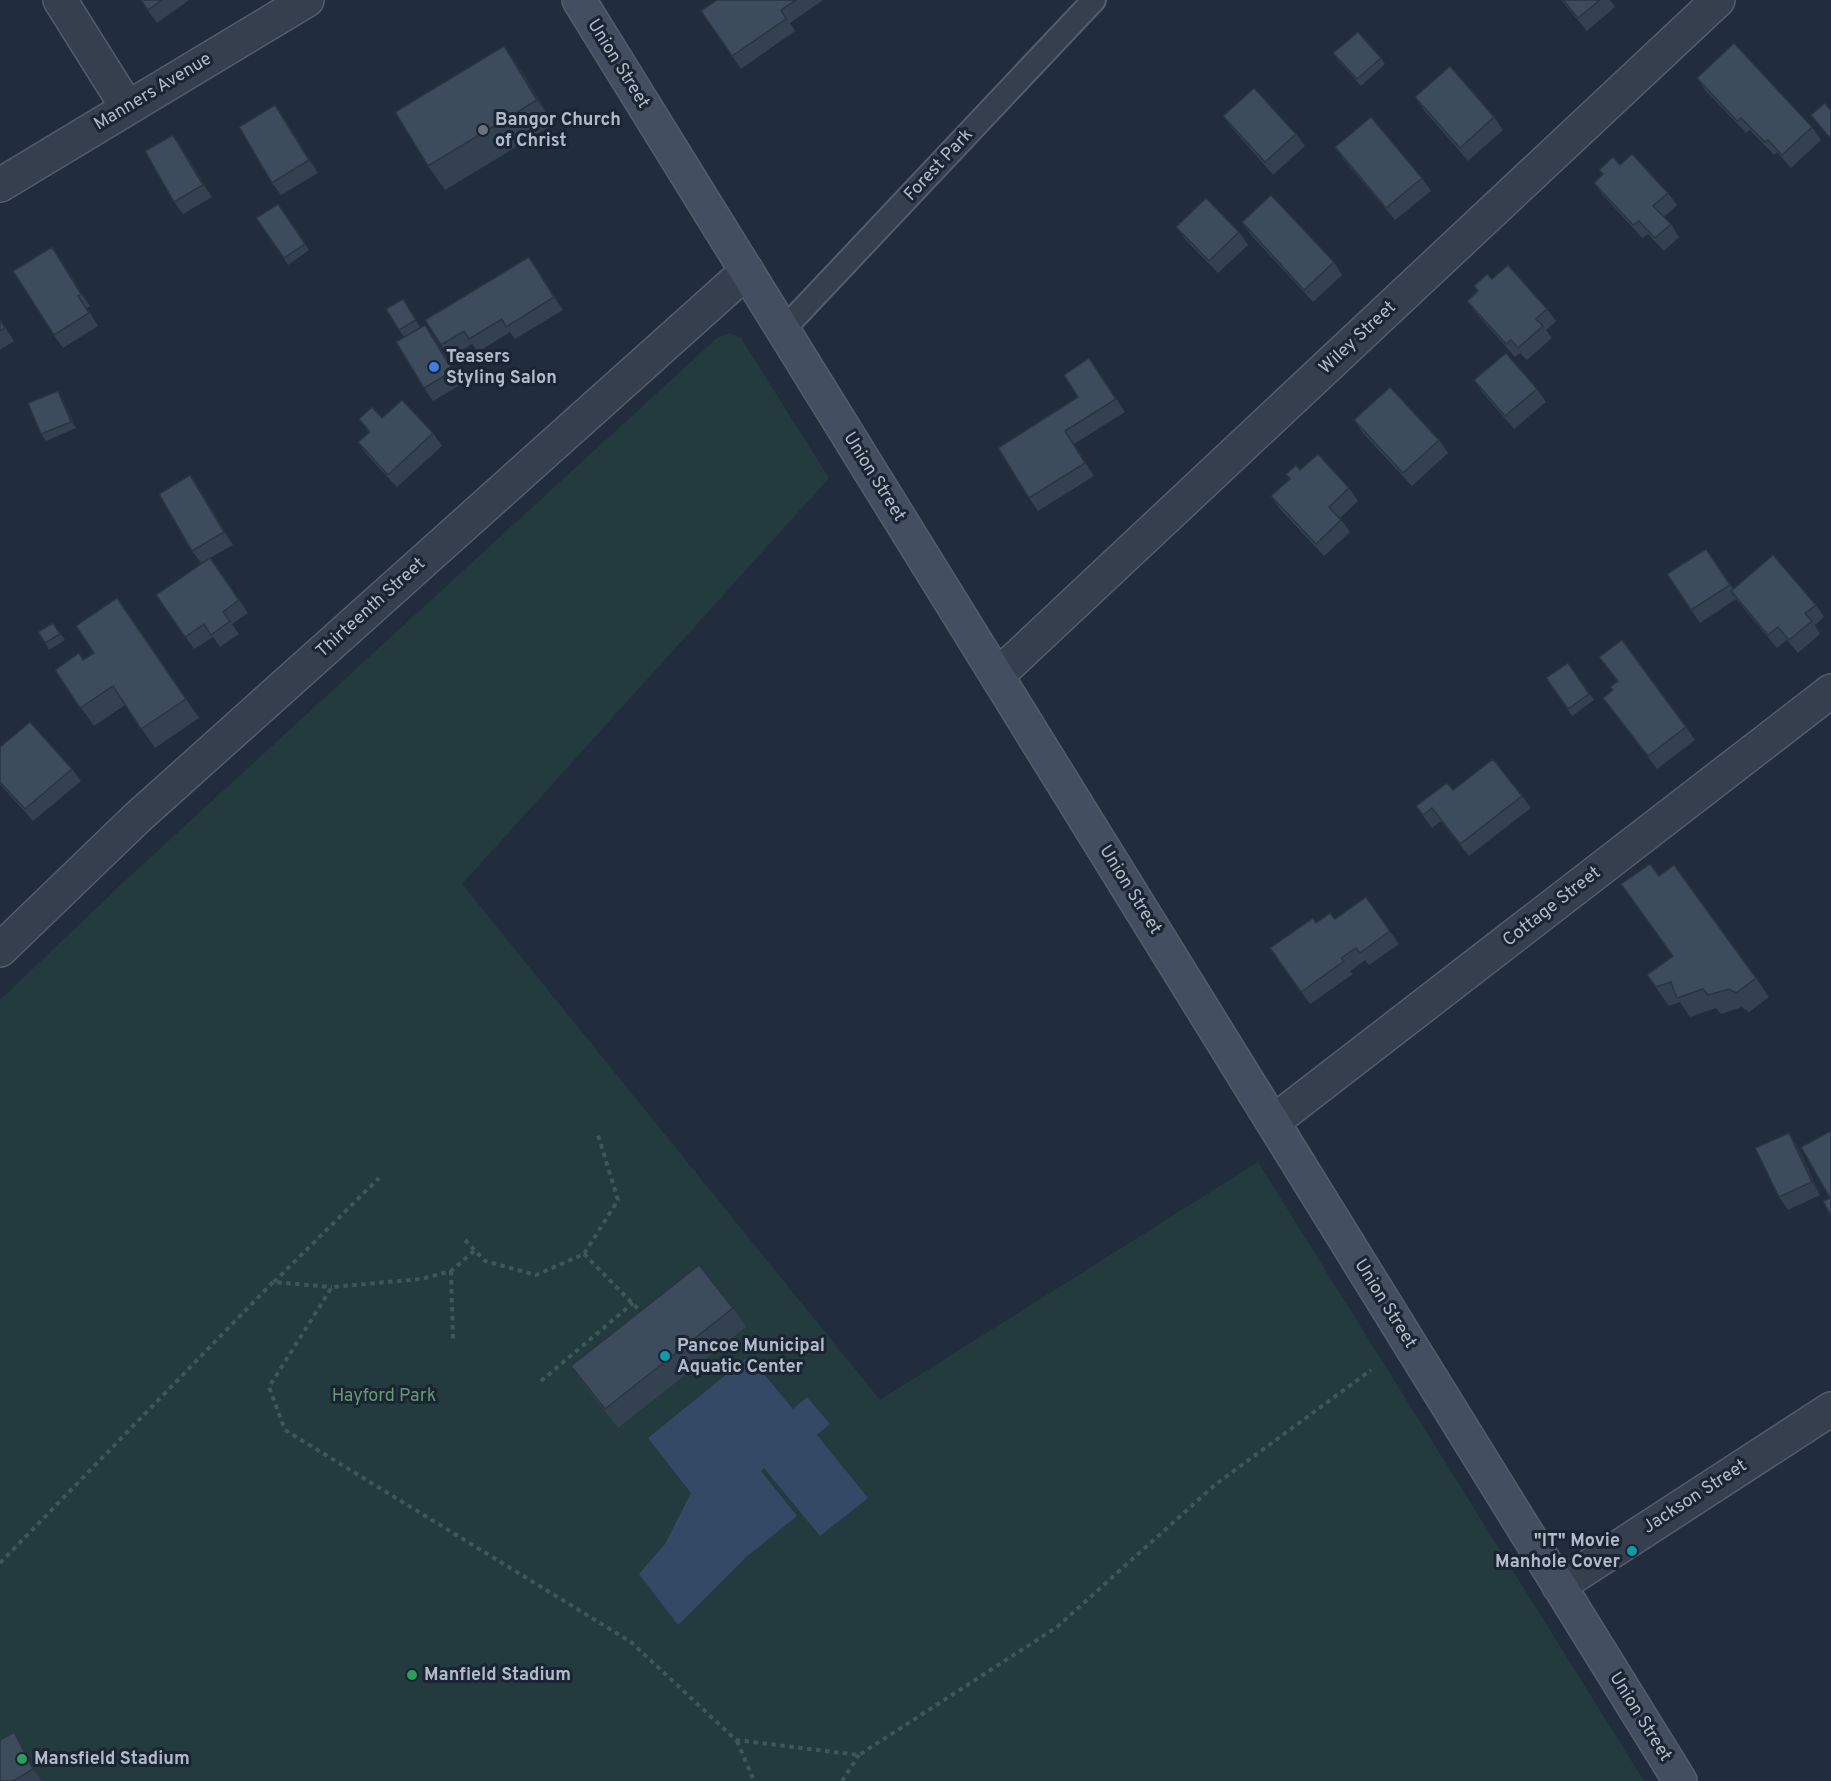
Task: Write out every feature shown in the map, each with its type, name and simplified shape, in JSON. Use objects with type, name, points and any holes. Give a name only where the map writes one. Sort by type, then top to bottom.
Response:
[{"type":"main road","name":"Union Street","points":[[579,0],[1680,1781]]},
{"type":"street","points":[[60,0],[127,107]]},
{"type":"street","name":"Manners Avenue","points":[[0,185],[307,0]]},
{"type":"street","name":"Wiley Street","points":[[997,676],[1718,0]]},
{"type":"street","name":"Thirteenth Street","points":[[0,950],[138,817],[747,272]]},
{"type":"street","name":"Cottage Street","points":[[1273,1122],[1831,691]]},
{"type":"street","name":"Jackson Street","points":[[1559,1586],[1831,1409]]},
{"type":"lane","name":"Forest Park","points":[[783,330],[1094,0]]},
{"type":"path","points":[[465,1240],[485,1261],[536,1275],[584,1254],[618,1200],[598,1135]]},
{"type":"path","points":[[0,1563],[273,1282],[379,1178]]},
{"type":"path","points":[[273,1282],[332,1287],[421,1279],[451,1272],[474,1251]]},
{"type":"path","points":[[584,1254],[649,1320]]},
{"type":"path","points":[[451,1272],[453,1339]]},
{"type":"path","points":[[332,1287],[269,1387],[285,1430],[631,1642],[736,1740],[754,1781]]},
{"type":"path","points":[[541,1381],[633,1303]]},
{"type":"path","points":[[842,1781],[858,1755],[1058,1627],[1216,1484],[1371,1370]]},
{"type":"path","points":[[736,1740],[858,1755]]},
{"type":"green space","name":"Hayford Park","points":[[730,333],[741,338],[829,478],[462,884],[880,1400],[1258,1162],[1644,1781],[0,1781],[0,1000],[128,878],[717,338]]},
{"type":"water","points":[[749,1356],[793,1409],[807,1397],[830,1424],[817,1435],[868,1498],[820,1536],[764,1468],[761,1471],[797,1516],[745,1558],[678,1625],[639,1574],[665,1544],[691,1493],[648,1438]]},
{"type":"building","points":[[141,0],[162,0],[148,10]]},
{"type":"building","points":[[717,0],[796,0],[781,10],[786,19],[732,56],[701,11]]},
{"type":"building","points":[[1563,0],[1600,0],[1578,18]]},
{"type":"building","points":[[1358,32],[1381,58],[1357,79],[1333,53]]},
{"type":"building","points":[[1734,43],[1812,127],[1782,155],[1741,118],[1737,121],[1697,78]]},
{"type":"building","points":[[504,46],[537,100],[428,166],[395,112]]},
{"type":"building","points":[[1450,66],[1494,117],[1460,148],[1415,97]]},
{"type":"building","points":[[1254,88],[1296,134],[1265,162],[1223,116]]},
{"type":"building","points":[[1825,103],[1831,111],[1831,135],[1829,137],[1811,115]]},
{"type":"building","points":[[275,105],[309,160],[272,183],[239,127]]},
{"type":"building","points":[[1371,117],[1422,178],[1386,208],[1335,147]]},
{"type":"building","points":[[173,135],[203,185],[174,202],[145,151]]},
{"type":"building","points":[[1632,154],[1668,193],[1653,206],[1671,224],[1655,238],[1639,221],[1633,225],[1594,183],[1603,174],[1599,170],[1613,157],[1620,165]]},
{"type":"building","points":[[1271,195],[1334,262],[1304,290],[1242,222]]},
{"type":"building","points":[[1206,198],[1239,232],[1209,261],[1176,227]]},
{"type":"building","points":[[278,204],[305,244],[284,258],[256,218]]},
{"type":"building","points":[[52,247],[81,294],[78,296],[89,313],[54,335],[13,271]]},
{"type":"building","points":[[529,257],[554,297],[506,327],[502,319],[469,339],[464,331],[441,345],[425,320]]},
{"type":"building","points":[[1508,265],[1547,309],[1536,319],[1543,326],[1518,348],[1511,340],[1506,344],[1467,301],[1478,291],[1474,286],[1487,274],[1492,279]]},
{"type":"building","points":[[403,299],[416,320],[399,330],[386,309]]},
{"type":"building","points":[[0,320],[5,328],[0,331]]},
{"type":"building","points":[[425,325],[453,371],[424,388],[396,342]]},
{"type":"building","points":[[1506,353],[1537,389],[1505,416],[1474,380]]},
{"type":"building","points":[[1089,358],[1116,399],[1065,431],[1085,463],[1029,498],[998,448],[1078,397],[1064,375]]},
{"type":"building","points":[[1390,387],[1439,440],[1403,473],[1354,420]]},
{"type":"building","points":[[58,391],[71,422],[41,434],[28,403]]},
{"type":"building","points":[[402,400],[433,433],[388,475],[358,442],[370,432],[359,419],[372,407],[382,418]]},
{"type":"building","points":[[1318,454],[1349,488],[1329,507],[1341,520],[1316,544],[1271,496],[1290,479],[1286,474],[1296,465],[1300,470]]},
{"type":"building","points":[[190,475],[224,532],[192,551],[159,494]]},
{"type":"building","points":[[1706,549],[1730,585],[1691,610],[1667,574]]},
{"type":"building","points":[[1773,555],[1816,605],[1805,613],[1812,621],[1789,640],[1778,627],[1768,635],[1731,591]]},
{"type":"building","points":[[210,558],[239,600],[223,612],[230,621],[211,635],[204,624],[185,637],[156,595]]},
{"type":"building","points":[[117,598],[186,699],[141,729],[113,686],[80,708],[55,670],[79,653],[83,660],[94,653],[76,626]]},
{"type":"building","points":[[53,623],[60,634],[45,643],[38,632]]},
{"type":"building","points":[[1622,640],[1686,727],[1648,756],[1603,698],[1613,690],[1610,687],[1618,681],[1599,657]]},
{"type":"building","points":[[1568,663],[1589,694],[1568,709],[1546,678]]},
{"type":"building","points":[[30,722],[72,769],[25,809],[0,782],[0,747]]},
{"type":"building","points":[[1493,759],[1522,796],[1460,844],[1432,808],[1423,815],[1416,806],[1447,783],[1453,790]]},
{"type":"building","points":[[1650,864],[1659,876],[1674,865],[1756,978],[1736,993],[1729,989],[1708,995],[1703,989],[1677,998],[1671,982],[1656,987],[1647,975],[1673,956],[1621,884]]},
{"type":"building","points":[[1366,897],[1390,931],[1360,953],[1356,948],[1341,958],[1344,961],[1301,992],[1270,948],[1313,918],[1316,923],[1330,913],[1335,919]]},
{"type":"building","points":[[1831,1131],[1831,1216],[1823,1201],[1830,1198],[1801,1147]]},
{"type":"building","points":[[1789,1133],[1812,1182],[1779,1197],[1755,1148]]},
{"type":"building","points":[[699,1265],[733,1308],[605,1409],[571,1366]]},
{"type":"building","points":[[14,1732],[33,1769],[13,1781],[0,1781],[0,1740]]},
{"type":"place","name":"Bangor Church of Christ","points":[[483,130]]},
{"type":"place","name":"Teasers Styling Salon","points":[[434,367]]},
{"type":"place","name":"Pancoe Municipal Aquatic Center","points":[[665,1356]]},
{"type":"place","name":"\"IT\" Movie Manhole Cover","points":[[1632,1551]]},
{"type":"place","name":"Manfield Stadium","points":[[412,1675]]},
{"type":"place","name":"Mansfield Stadium","points":[[22,1759]]}]
